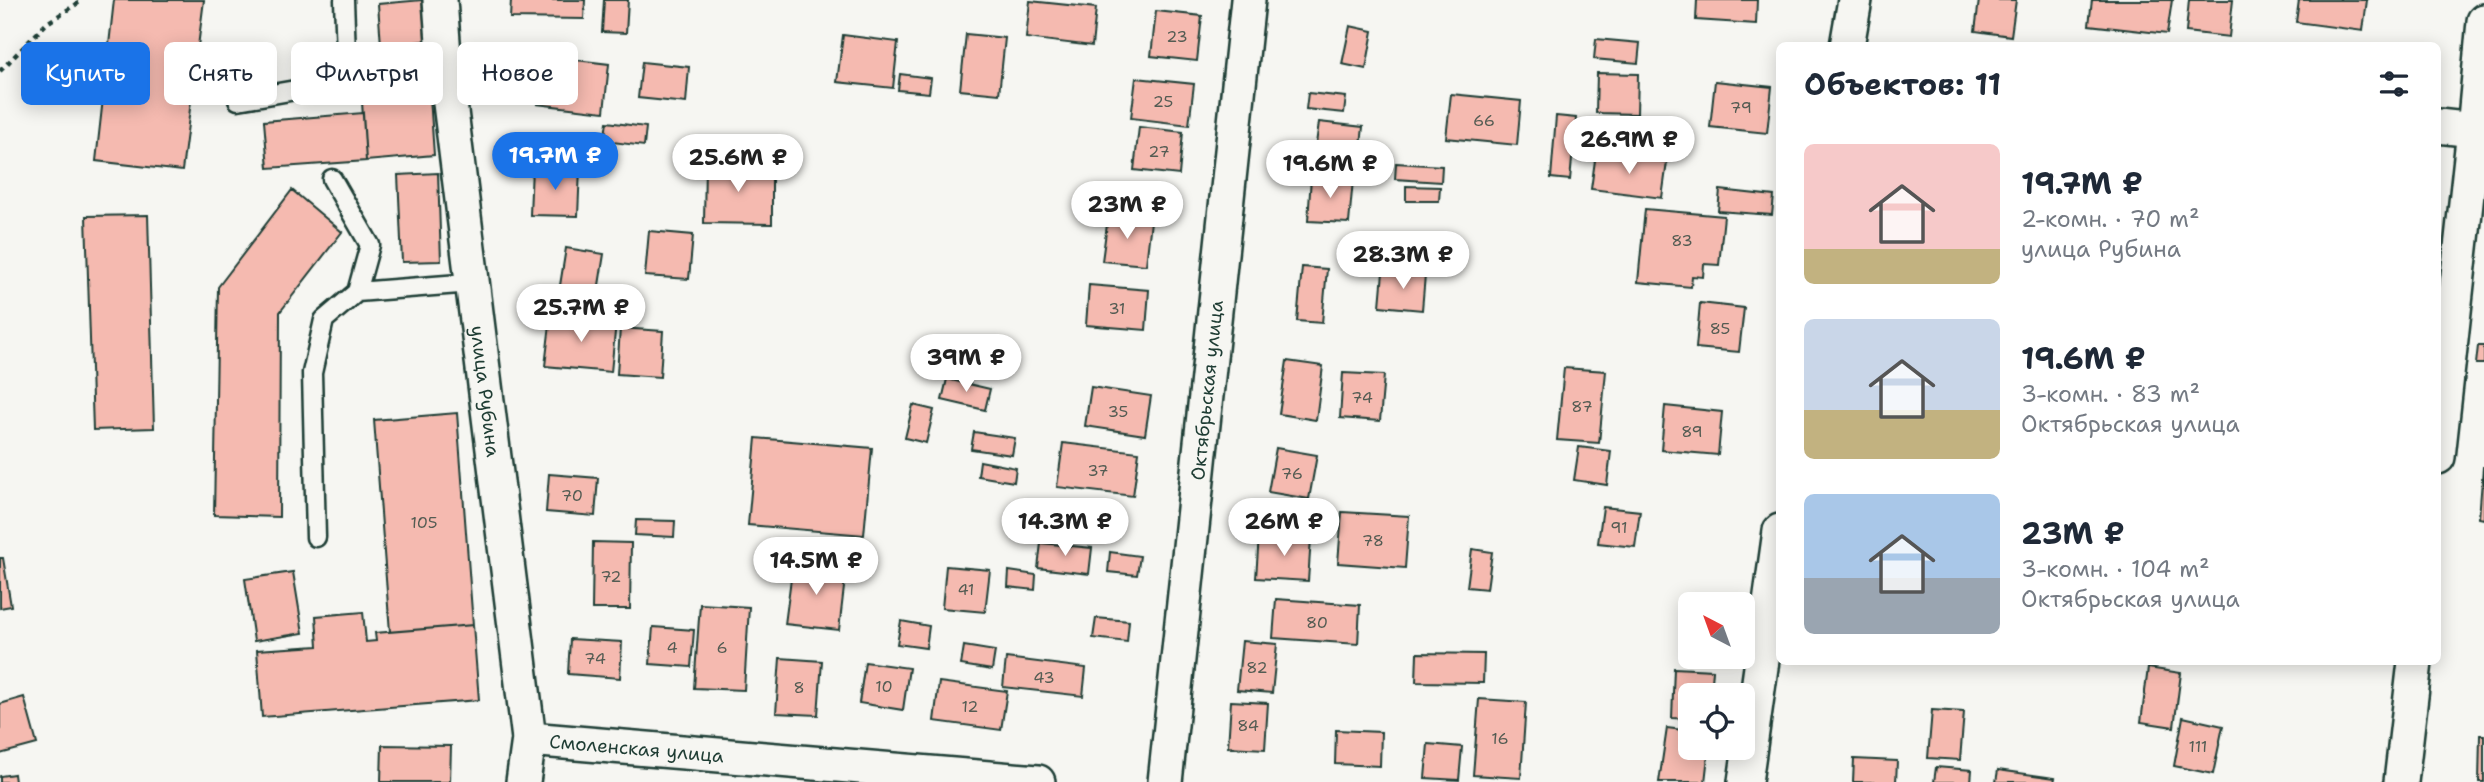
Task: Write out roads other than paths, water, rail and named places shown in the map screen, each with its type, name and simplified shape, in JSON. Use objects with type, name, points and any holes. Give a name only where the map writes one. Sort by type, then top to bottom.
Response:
[{"type":"street","name":"улица Рубина","points":[[440,0],[444,55],[529,739],[523,782]]},
{"type":"street","name":"Октябрьская улица","points":[[1165,782],[1248,0]]},
{"type":"street","points":[[1848,42],[1855,0]]},
{"type":"street","points":[[2441,430],[2484,30]]},
{"type":"street","points":[[2441,126],[2474,130]]},
{"type":"street","points":[[1745,782],[1776,560]]},
{"type":"street","points":[[2401,782],[2415,665]]},
{"type":"street","name":"Смоленская улица","points":[[529,739],[1038,782]]},
{"type":"lane","points":[[277,93],[347,81],[344,0]]},
{"type":"lane","points":[[316,537],[312,373],[324,320],[357,292],[370,246],[332,179]]},
{"type":"lane","points":[[357,292],[472,283]]}]
